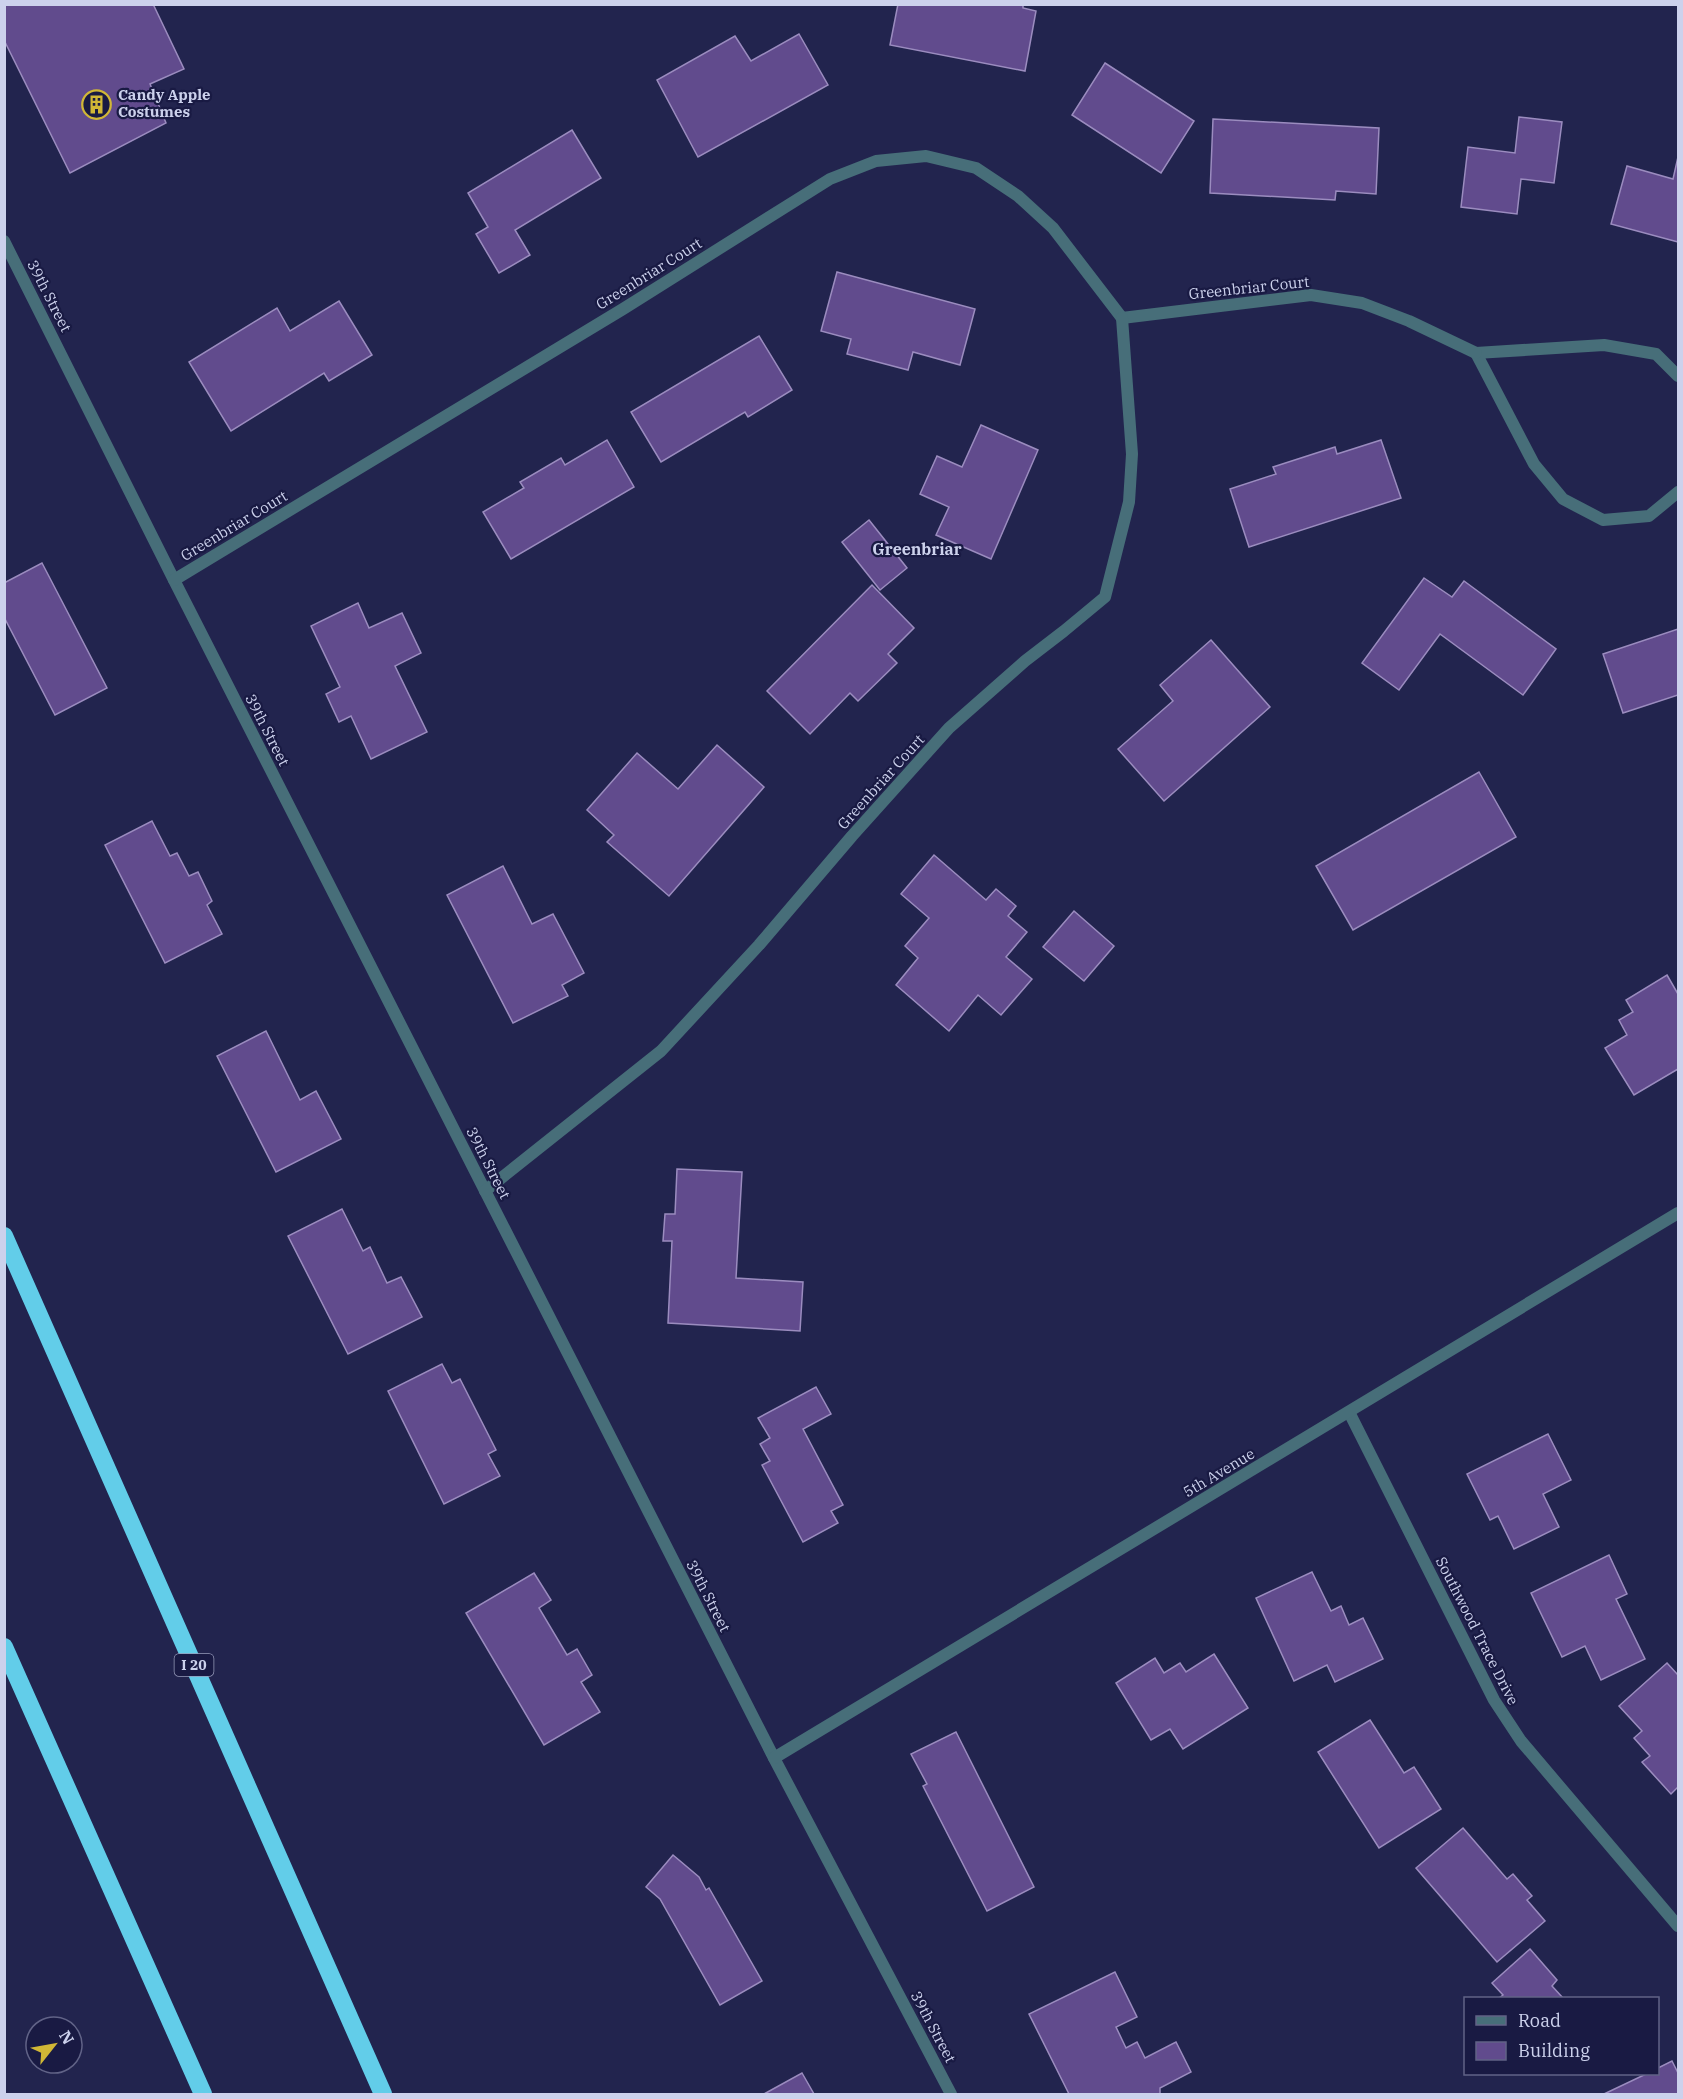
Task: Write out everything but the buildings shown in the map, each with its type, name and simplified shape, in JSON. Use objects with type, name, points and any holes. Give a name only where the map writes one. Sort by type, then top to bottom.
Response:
[{"type":"highway","name":"I 20","points":[[4,1236],[383,2094]]},
{"type":"highway","points":[[4,1647],[203,2094]]},
{"type":"street","name":"Greenbriar Court","points":[[174,580],[623,309],[830,179],[876,160],[926,156],[976,168],[1018,196],[1053,228],[1122,318],[1132,454],[1129,502],[1104,597],[1025,661],[949,728],[852,836],[759,945],[661,1051],[485,1191]]},
{"type":"street","name":"39th Street","points":[[4,241],[174,580],[774,1758],[951,2094]]},
{"type":"street","name":"Greenbriar Court","points":[[1122,318],[1311,295],[1362,303],[1409,321],[1476,352],[1604,345],[1656,354],[1678,376]]},
{"type":"street","points":[[1476,352],[1534,464],[1563,499],[1603,520],[1649,516],[1678,492]]},
{"type":"street","name":"5th Avenue","points":[[774,1758],[1678,1213]]},
{"type":"street","name":"Southwood Trace Drive","points":[[1349,1412],[1494,1700],[1521,1741],[1678,1926]]},
{"type":"place","name":"Candy Apple Costumes","points":[[97,104]]},
{"type":"district","name":"Greenbriar","points":[[917,549]]}]
